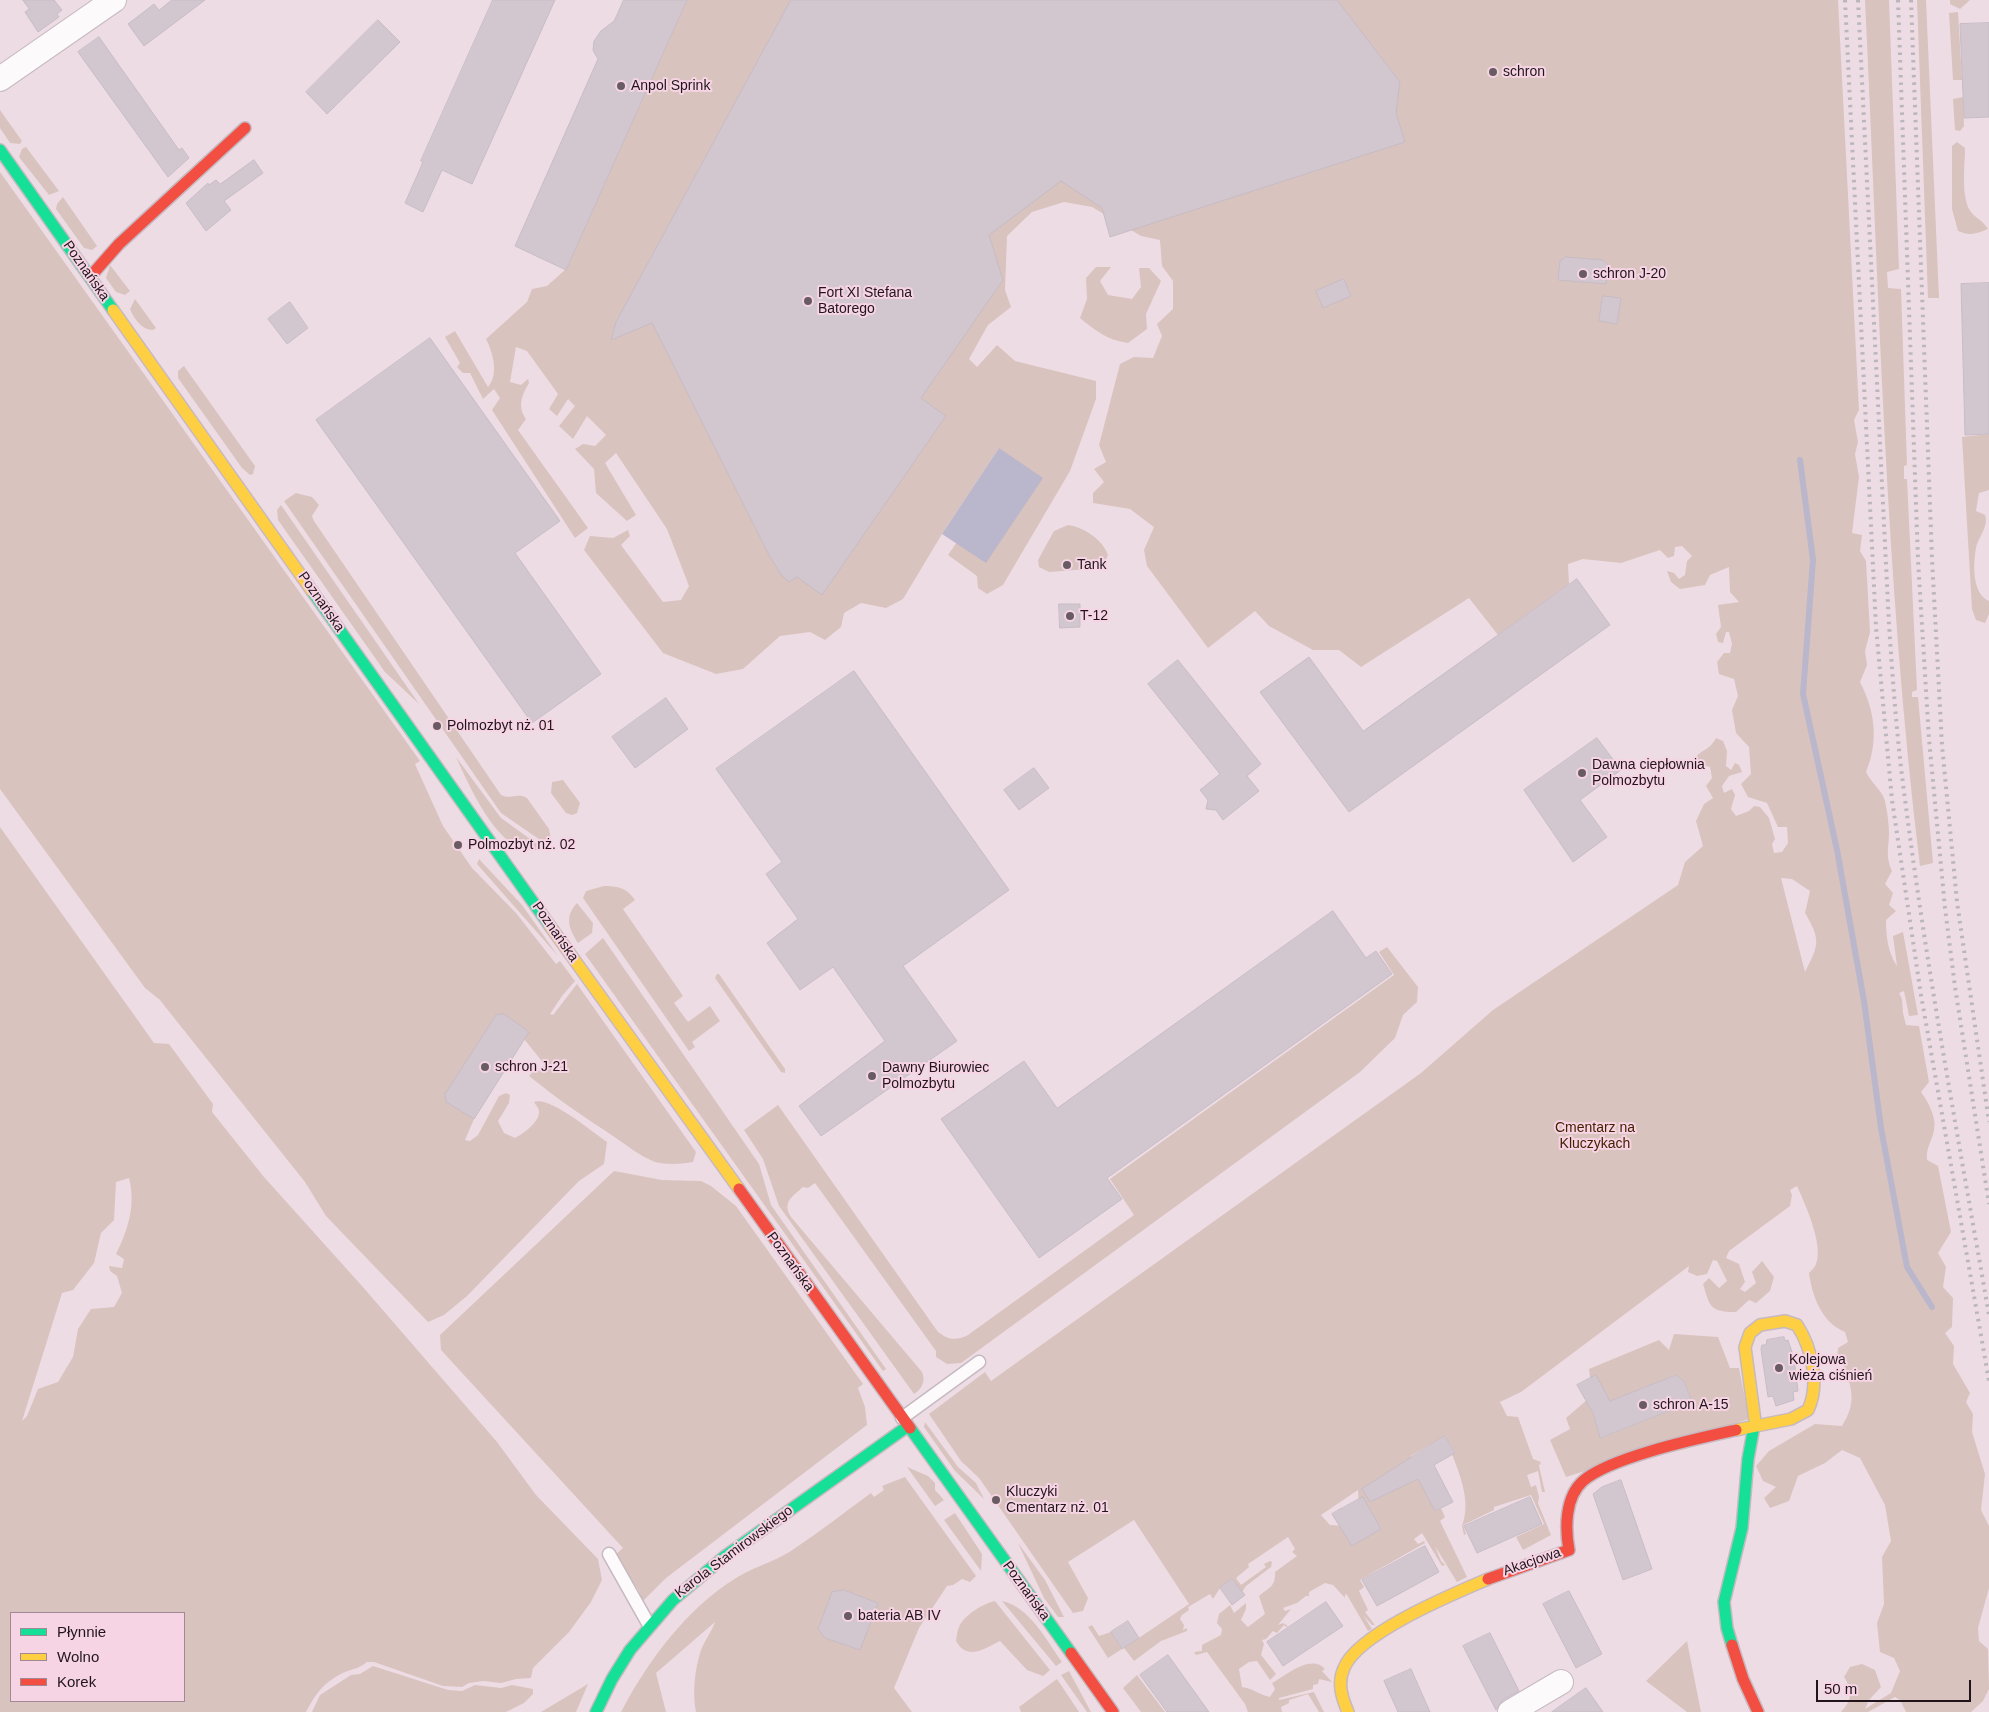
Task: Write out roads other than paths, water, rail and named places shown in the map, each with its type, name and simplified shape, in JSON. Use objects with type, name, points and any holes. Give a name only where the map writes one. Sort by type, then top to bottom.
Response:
[{"type":"main road","points":[[90,277],[119,244],[245,128]]},
{"type":"main road","name":"Poznańska","points":[[0,150],[1113,1712]]},
{"type":"main road","name":"Akacjowa","points":[[1348,1712],[1340,1692],[1342,1673],[1352,1655],[1362,1645],[1479,1582],[1515,1566],[1569,1550],[1567,1535],[1570,1508],[1577,1489],[1588,1476],[1627,1460],[1804,1413],[1814,1401],[1805,1336],[1798,1325],[1792,1322],[1772,1322],[1755,1328],[1745,1347],[1756,1425]]},
{"type":"main road","name":"Karola Stamirowskiego","points":[[596,1712],[609,1684],[649,1625],[679,1592],[720,1559],[905,1422]]},
{"type":"main road","points":[[1756,1425],[1748,1460],[1742,1528],[1724,1602],[1728,1628],[1740,1670],[1758,1712]]},
{"type":"street","points":[[0,79],[114,0]]},
{"type":"street","points":[[1510,1712],[1561,1682]]},
{"type":"lane","points":[[905,1422],[979,1362]]},
{"type":"lane","points":[[609,1554],[649,1625]]},
{"type":"waterway","points":[[1800,460],[1813,560],[1803,694],[1837,850],[1864,1001],[1881,1128],[1907,1267],[1932,1307]]},
{"type":"railway","points":[[1845,0],[1876,627],[1892,800],[1921,995],[1989,1381]]},
{"type":"railway","points":[[1858,0],[1889,625],[1897,734],[1933,993],[1989,1315]]},
{"type":"railway","points":[[1898,0],[1918,560],[1929,739],[1945,908],[1955,987],[1989,1204]]},
{"type":"railway","points":[[1911,0],[1932,559],[1942,745],[1957,902],[1989,1122]]},
{"type":"place","name":"schron","points":[[1493,72]]},
{"type":"place","name":"Anpol Sprink","points":[[621,86]]},
{"type":"place","name":"schron J-20","points":[[1583,274]]},
{"type":"place","name":"Fort XI Stefana Batorego","points":[[808,301]]},
{"type":"place","name":"Tank","points":[[1067,565]]},
{"type":"place","name":"T-12","points":[[1070,616]]},
{"type":"place","name":"Polmozbyt nż. 01","points":[[437,726]]},
{"type":"place","name":"Dawna ciepłownia Polmozbytu","points":[[1582,773]]},
{"type":"place","name":"Polmozbyt nż. 02","points":[[458,845]]},
{"type":"place","name":"schron J-21","points":[[485,1067]]},
{"type":"place","name":"Dawny Biurowiec Polmozbytu","points":[[872,1076]]},
{"type":"place","name":"Kolejowa wieża ciśnień","points":[[1779,1368]]},
{"type":"place","name":"schron A-15","points":[[1643,1405]]},
{"type":"place","name":"Kluczyki Cmentarz nż. 01","points":[[996,1500]]},
{"type":"place","name":"bateria AB IV","points":[[848,1616]]},
{"type":"park label","name":"Cmentarz na Kluczykach","points":[[1595,1136]]}]
